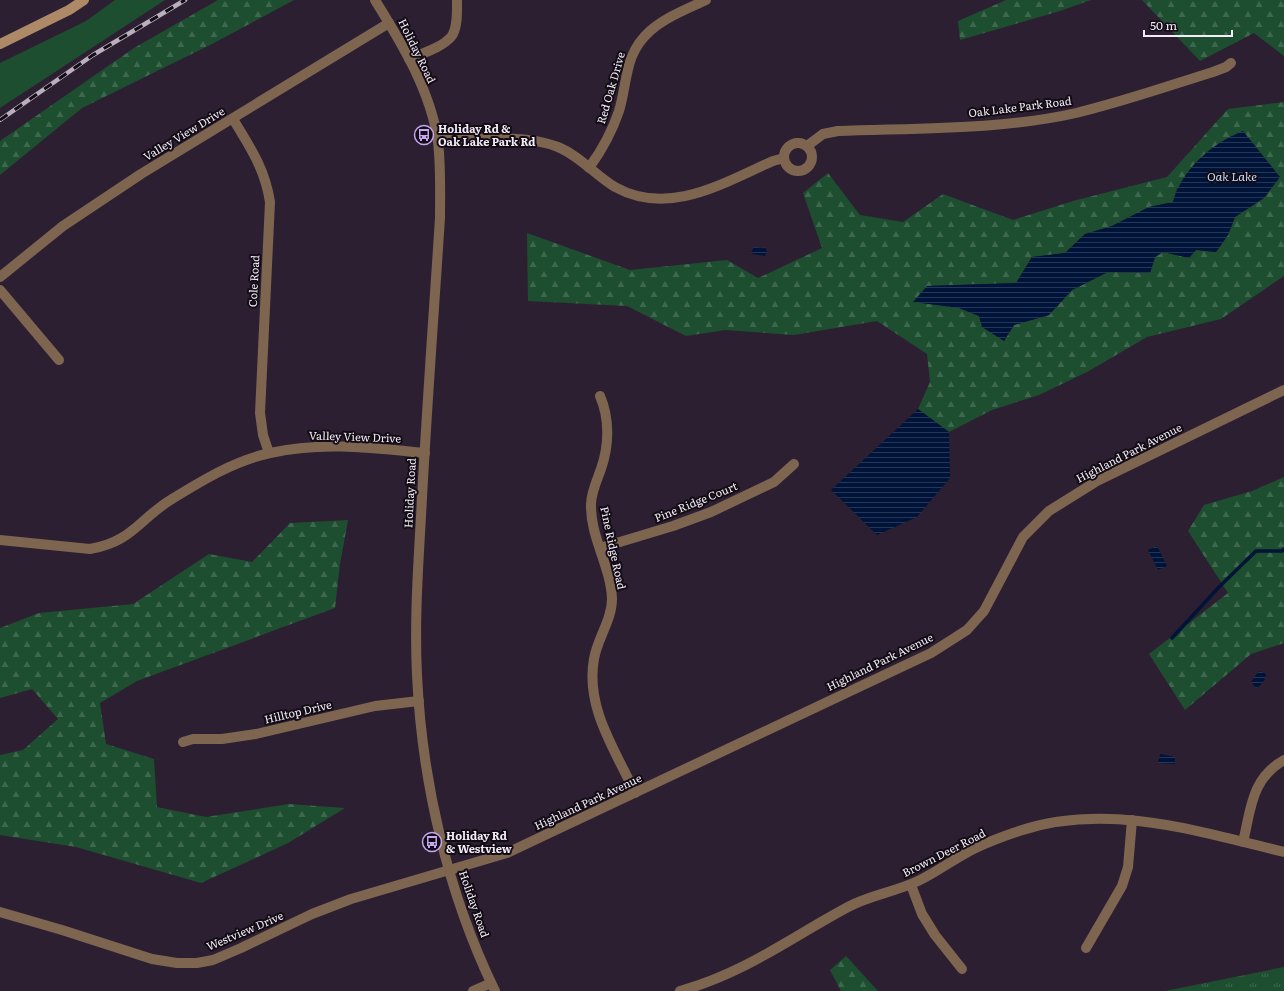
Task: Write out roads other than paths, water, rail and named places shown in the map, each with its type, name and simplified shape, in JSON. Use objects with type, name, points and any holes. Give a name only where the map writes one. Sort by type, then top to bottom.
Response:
[{"type":"main road","points":[[0,44],[69,10],[84,0]]},
{"type":"street","name":"Holiday Road","points":[[375,0],[410,59],[427,100],[438,140],[440,218],[417,591],[417,674],[429,785],[450,870],[470,931],[493,987]]},
{"type":"street","points":[[410,59],[437,46],[451,37],[456,23],[457,0]]},
{"type":"street","name":"Red Oak Drive","points":[[589,168],[602,150],[612,130],[619,109],[626,72],[638,44],[660,23],[706,0]]},
{"type":"street","name":"Valley View Drive","points":[[0,277],[63,226],[141,174],[389,23]]},
{"type":"street","name":"Oak Lake Park Road","points":[[784,158],[785,152],[792,145],[801,143],[806,146],[823,134],[838,131],[1018,122],[1075,113],[1213,72],[1226,67],[1231,63]]},
{"type":"street","name":"Cole Road","points":[[232,119],[262,169],[267,184],[270,202],[260,412],[263,435],[269,453]]},
{"type":"street","points":[[438,140],[523,139],[541,142],[572,154],[601,178],[617,188],[634,195],[652,199],[671,200],[703,192],[773,161],[784,158],[790,169],[795,171],[804,170],[812,160],[812,151],[806,146]]},
{"type":"street","points":[[0,290],[59,360]]},
{"type":"street","name":"Highland Park Avenue","points":[[450,870],[507,853],[931,653],[967,630],[984,611],[1023,537],[1049,511],[1097,481],[1284,390]]},
{"type":"street","name":"Pine Ridge Road","points":[[600,396],[606,410],[607,437],[603,463],[591,504],[592,519],[612,599],[610,615],[595,650],[592,668],[594,700],[599,718],[635,793]]},
{"type":"street","name":"Valley View Drive","points":[[0,540],[90,549],[104,547],[118,542],[131,534],[164,504],[212,475],[244,461],[269,453],[311,447],[332,446],[425,453]]},
{"type":"street","name":"Pine Ridge Court","points":[[600,548],[673,526],[710,512],[774,482],[794,464]]},
{"type":"street","name":"Hilltop Drive","points":[[183,742],[193,739],[222,739],[256,734],[375,706],[419,701]]},
{"type":"street","points":[[1243,842],[1255,792],[1260,782],[1268,772],[1284,760]]},
{"type":"street","name":"Brown Deer Road","points":[[680,991],[716,980],[744,968],[869,897],[911,885],[968,852],[1021,831],[1077,820],[1132,820],[1171,825],[1284,852]]},
{"type":"street","points":[[1086,948],[1122,886],[1128,867],[1132,820]]},
{"type":"street","name":"Westview Drive","points":[[0,912],[152,959],[177,963],[197,963],[214,960],[312,914],[351,899],[450,870]]},
{"type":"street","points":[[911,885],[922,914],[934,935],[962,969]]},
{"type":"street","points":[[473,991],[493,987]]},
{"type":"water","name":"Oak Lake","points":[[1243,131],[1280,177],[1264,198],[1235,217],[1228,235],[1216,252],[1196,250],[1189,258],[1163,252],[1155,257],[1150,273],[1108,272],[1072,290],[1049,315],[1014,325],[1004,341],[982,327],[979,316],[959,308],[913,302],[927,286],[1016,283],[1032,257],[1065,253],[1085,234],[1112,226],[1149,207],[1173,202],[1177,190],[1191,168],[1210,150],[1231,136]]},
{"type":"water","points":[[754,247],[765,247],[767,251],[765,256],[752,254],[751,252]]},
{"type":"water","points":[[918,409],[949,432],[950,478],[917,517],[877,535],[831,490]]},
{"type":"water","points":[[1157,546],[1167,566],[1158,570],[1148,550]]},
{"type":"water","points":[[1259,671],[1266,674],[1266,676],[1261,684],[1256,688],[1251,682]]},
{"type":"water","points":[[1160,754],[1175,757],[1175,764],[1158,763]]},
{"type":"waterway","points":[[1172,638],[1219,587],[1256,551],[1282,551],[1284,549]]},
{"type":"railway","points":[[0,120],[93,55],[185,0]]},
{"type":"place","name":"Holiday Rd & Oak Lake Park Rd","points":[[424,135]]},
{"type":"place","name":"Holiday Rd & Westview","points":[[432,842]]}]
